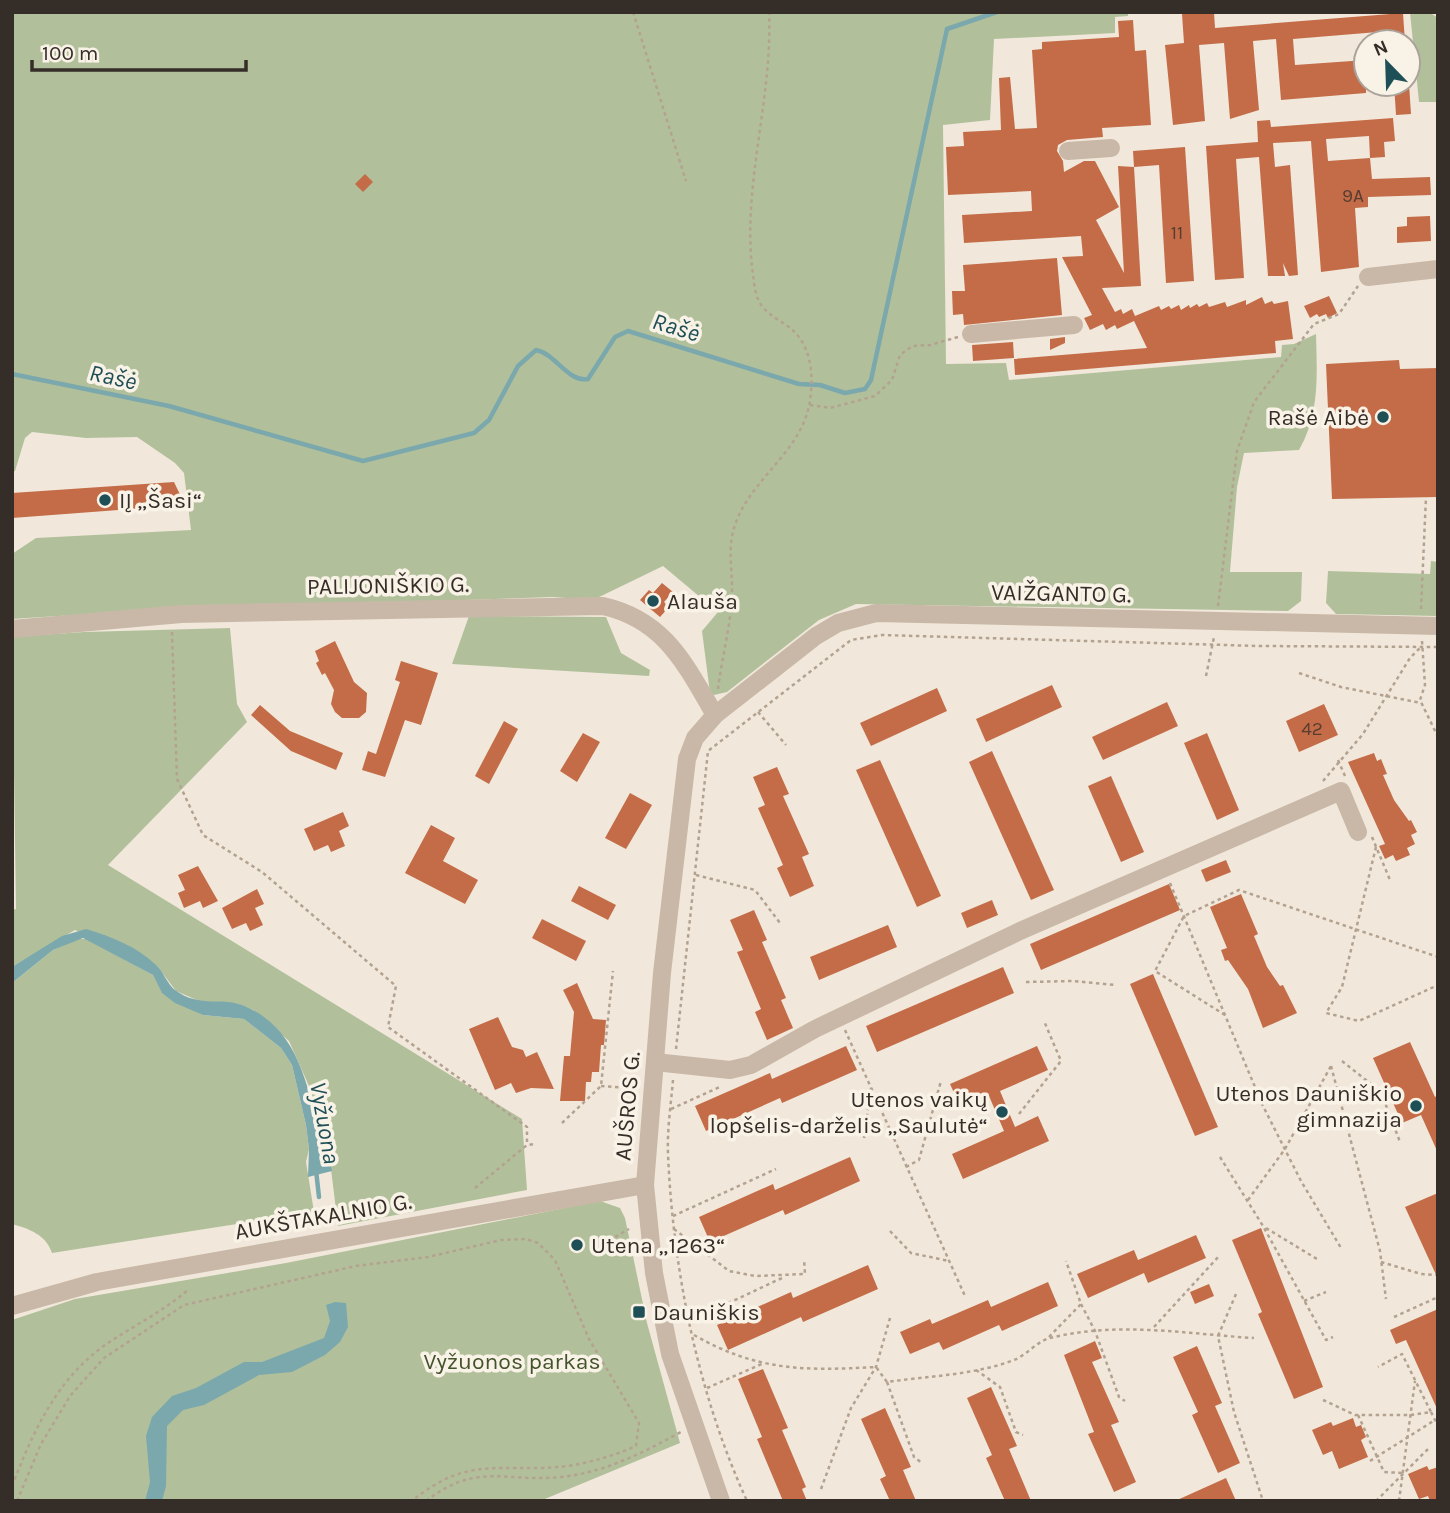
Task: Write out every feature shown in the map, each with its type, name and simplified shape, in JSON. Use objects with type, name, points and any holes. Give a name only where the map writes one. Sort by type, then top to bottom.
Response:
[{"type":"street","points":[[1068,151],[1111,148]]},
{"type":"street","points":[[1368,277],[1438,269]]},
{"type":"street","points":[[971,334],[1074,325]]},
{"type":"street","name":"PALIJONIŠKIO G.","points":[[12,629],[181,614],[603,606],[627,611],[656,629],[672,646],[715,715]]},
{"type":"street","name":"VAIŽGANTO G.","points":[[715,715],[816,636],[838,623],[876,613],[1429,626]]},
{"type":"street","name":"AUŠROS G.","points":[[715,715],[695,738],[687,759],[662,973],[645,1185],[654,1273],[670,1354],[721,1501]]},
{"type":"street","points":[[655,1062],[730,1070],[751,1065],[839,1017],[1164,867],[1341,791],[1358,832]]},
{"type":"street","name":"AUKŠTAKALNIO G.","points":[[12,1306],[97,1282],[645,1185]]},
{"type":"path","points":[[633,12],[686,181]]},
{"type":"path","points":[[715,715],[732,590],[728,551],[737,520],[760,483],[779,463],[805,421],[809,403],[811,373],[802,340],[793,329],[764,309],[757,298],[753,276],[750,242],[757,149],[767,87],[769,12]]},
{"type":"path","points":[[1216,621],[1237,451],[1254,402],[1314,324],[1339,314],[1352,291],[1368,277]]},
{"type":"path","points":[[809,403],[830,408],[874,396],[892,380],[900,355],[912,346],[930,345],[971,334]]},
{"type":"path","points":[[1426,497],[1429,626]]},
{"type":"path","points":[[181,614],[172,632],[177,779],[203,835],[262,872],[396,986],[388,1027],[527,1127],[527,1145]]},
{"type":"path","points":[[747,1501],[707,1388],[693,1335],[674,1229],[667,1151],[708,751],[851,639],[882,635],[1213,645],[1438,647]]},
{"type":"path","points":[[1206,676],[1213,645]]},
{"type":"path","points":[[1319,801],[1316,790],[1363,734],[1410,658],[1422,646]]},
{"type":"path","points":[[1422,646],[1425,685],[1422,704],[1438,737]]},
{"type":"path","points":[[1299,673],[1341,687],[1422,704]]},
{"type":"path","points":[[758,712],[786,745]]},
{"type":"path","points":[[1376,847],[1342,987],[1326,1013],[1359,1020],[1438,985]]},
{"type":"path","points":[[1164,867],[1225,1015],[1285,1149],[1341,1248]]},
{"type":"path","points":[[696,874],[755,890],[780,923]]},
{"type":"path","points":[[1225,1015],[1155,971],[1184,916],[1239,890],[1438,957]]},
{"type":"path","points":[[562,1123],[601,1086],[613,971]]},
{"type":"path","points":[[1026,982],[1073,981],[1115,985]]},
{"type":"path","points":[[839,1017],[965,1296]]},
{"type":"path","points":[[1019,1114],[1061,1061],[1044,1021]]},
{"type":"path","points":[[1342,1061],[1381,1092],[1400,1142]]},
{"type":"path","points":[[1247,1201],[1285,1149],[1331,1066],[1381,1262],[1387,1299]]},
{"type":"path","points":[[906,1167],[919,1160],[942,1081]]},
{"type":"path","points":[[601,1086],[629,1088]]},
{"type":"path","points":[[864,1138],[871,1088]]},
{"type":"path","points":[[475,1188],[527,1145],[536,1144]]},
{"type":"path","points":[[1220,1157],[1263,1226],[1326,1340],[1333,1337]]},
{"type":"path","points":[[673,1216],[776,1169]]},
{"type":"path","points":[[1263,1226],[1317,1259]]},
{"type":"path","points":[[603,1244],[629,1229]]},
{"type":"path","points":[[674,1229],[729,1271],[785,1276],[805,1274],[804,1259]]},
{"type":"path","points":[[890,1231],[911,1253],[949,1261]]},
{"type":"path","points":[[17,1501],[41,1444],[70,1396],[104,1358],[184,1305],[356,1266],[428,1256],[501,1240],[526,1239],[538,1243],[561,1268],[589,1339],[639,1423],[636,1446],[609,1458],[565,1466],[477,1468],[445,1478],[412,1501]]},
{"type":"path","points":[[1154,1328],[1220,1255]]},
{"type":"path","points":[[1066,1261],[1119,1397],[1125,1401]]},
{"type":"path","points":[[1381,1262],[1421,1274],[1438,1275]]},
{"type":"path","points":[[690,1321],[785,1276]]},
{"type":"path","points":[[12,1486],[34,1431],[67,1378],[103,1346],[174,1302],[189,1289]]},
{"type":"path","points":[[1304,1301],[1326,1292]]},
{"type":"path","points":[[1236,1294],[1218,1336],[1234,1412],[1263,1501]]},
{"type":"path","points":[[1394,1317],[1438,1297]]},
{"type":"path","points":[[887,1382],[976,1370],[1015,1359],[1047,1338],[1081,1304]]},
{"type":"path","points":[[821,1489],[851,1408],[876,1367],[890,1318]]},
{"type":"path","points":[[1047,1338],[1095,1331],[1154,1328],[1254,1338]]},
{"type":"path","points":[[693,1335],[729,1355],[776,1368],[876,1367]]},
{"type":"path","points":[[1378,1367],[1402,1354],[1438,1426]]},
{"type":"path","points":[[707,1388],[764,1363]]},
{"type":"path","points":[[876,1367],[887,1382],[914,1457],[922,1463]]},
{"type":"path","points":[[976,1370],[1000,1387],[1016,1432],[1023,1435]]},
{"type":"path","points":[[1399,1501],[1415,1381]]},
{"type":"path","points":[[1324,1400],[1358,1415],[1411,1415],[1431,1412]]},
{"type":"path","points":[[1358,1415],[1384,1472],[1403,1473]]},
{"type":"path","points":[[1370,1461],[1435,1420]]},
{"type":"path","points":[[426,1501],[438,1492],[467,1479],[494,1474],[558,1478],[597,1471],[639,1454],[693,1426]]},
{"type":"path","points":[[1376,1501],[1429,1448]]},
{"type":"green space","points":[[12,12],[1128,12],[1128,16],[1115,17],[1115,33],[994,39],[990,120],[943,125],[946,364],[1006,363],[1009,380],[1281,357],[1282,345],[1294,344],[1316,334],[1317,379],[1314,408],[1299,450],[1244,453],[1237,487],[1230,572],[1302,572],[1301,601],[1288,611],[856,604],[819,620],[727,692],[714,695],[710,693],[702,631],[718,612],[663,566],[593,600],[553,597],[136,611],[12,619],[12,554],[36,538],[191,530],[184,473],[175,463],[137,437],[86,438],[32,432],[25,438],[15,471],[12,472]]},
{"type":"green space","points":[[1410,12],[1429,12],[1438,18],[1438,102],[1419,102],[1419,98],[1422,98],[1422,28],[1412,28]]},
{"type":"green space","points":[[1431,561],[1438,562],[1438,616],[1336,614],[1326,603],[1328,571],[1430,574]]},
{"type":"green space","points":[[469,616],[606,617],[621,653],[650,670],[649,676],[452,664]]},
{"type":"green space","points":[[230,628],[237,704],[247,722],[108,865],[522,1119],[527,1190],[338,1226],[330,1161],[321,1143],[309,1086],[289,1041],[253,1010],[238,1004],[199,1001],[176,991],[158,967],[75,930],[12,967],[12,910],[16,909],[12,637]]},
{"type":"green space","points":[[78,939],[87,939],[153,975],[162,992],[203,1015],[244,1019],[281,1048],[292,1065],[306,1125],[309,1149],[306,1162],[314,1212],[52,1253],[46,1242],[36,1234],[12,1224],[12,983],[53,950]]},
{"type":"green space","name":"Vyžuonos parkas","points":[[600,1201],[620,1208],[625,1218],[647,1323],[680,1443],[540,1501],[12,1501],[12,1320],[75,1299],[286,1263]]},
{"type":"water","points":[[86,929],[140,952],[159,968],[172,987],[184,995],[201,1001],[242,1005],[276,1027],[297,1059],[332,1171],[308,1177],[306,1125],[292,1065],[281,1048],[244,1019],[203,1015],[175,1003],[162,993],[153,975],[83,938],[53,950],[12,983],[12,967],[62,936]]},
{"type":"water","points":[[346,1303],[348,1327],[340,1342],[325,1355],[292,1372],[259,1375],[204,1405],[183,1410],[167,1426],[166,1486],[162,1501],[145,1501],[150,1482],[146,1436],[152,1417],[172,1396],[196,1388],[244,1362],[262,1362],[324,1338],[330,1321],[326,1305]]},
{"type":"building","points":[[1214,12],[1215,28],[1403,13],[1404,28],[1352,28],[1352,34],[1293,39],[1295,65],[1352,61],[1352,94],[1281,100],[1276,39],[1253,41],[1259,110],[1230,119],[1224,43],[1199,45],[1205,121],[1173,125],[1165,45],[1184,43],[1182,14]]},
{"type":"building","points":[[1133,20],[1135,51],[1146,50],[1151,125],[1102,128],[1103,137],[1067,140],[1058,145],[1057,151],[1063,161],[1064,172],[1084,161],[1095,161],[1119,207],[1096,220],[1124,273],[1118,166],[1134,167],[1141,286],[1102,288],[1115,312],[1121,309],[1123,314],[1132,309],[1135,316],[1159,306],[1161,310],[1179,305],[1181,310],[1189,305],[1190,308],[1197,304],[1199,307],[1207,303],[1209,307],[1225,302],[1227,307],[1246,300],[1246,305],[1262,297],[1265,304],[1288,301],[1293,339],[1275,341],[1276,353],[1015,375],[1014,359],[1147,348],[1134,321],[1117,329],[1115,325],[1106,330],[1103,324],[1090,330],[1084,318],[1092,315],[1062,257],[1083,256],[1081,236],[964,243],[962,215],[1032,211],[1031,191],[948,195],[946,147],[964,146],[963,132],[1001,130],[999,78],[1010,77],[1015,129],[1037,128],[1032,50],[1042,49],[1042,42],[1119,37],[1118,21]]},
{"type":"building","points":[[1395,98],[1410,98],[1411,114],[1396,115]]},
{"type":"building","points":[[1393,118],[1395,141],[1384,142],[1385,157],[1370,158],[1372,179],[1430,177],[1431,195],[1368,197],[1368,207],[1355,208],[1359,267],[1321,272],[1311,141],[1273,143],[1275,167],[1290,165],[1298,275],[1289,276],[1283,263],[1285,276],[1268,276],[1259,157],[1236,159],[1244,278],[1215,280],[1206,146],[1258,142],[1257,121],[1270,120],[1271,127]],"holes":[[[1369,136],[1370,158],[1328,161],[1326,139]]]},
{"type":"building","points":[[1185,147],[1194,281],[1166,283],[1159,165],[1134,167],[1133,151]]},
{"type":"building","points":[[365,174],[373,182],[363,192],[355,184]]},
{"type":"building","points":[[1430,216],[1431,241],[1397,243],[1397,227],[1407,226],[1407,217]]},
{"type":"building","points":[[1057,258],[1062,315],[964,325],[963,314],[953,315],[952,291],[965,291],[963,265]]},
{"type":"building","points":[[1329,296],[1337,313],[1328,318],[1326,314],[1319,317],[1317,314],[1310,318],[1304,306]]},
{"type":"building","points":[[1065,337],[1065,343],[1050,350],[1050,339]]},
{"type":"building","points":[[1013,342],[1014,358],[973,361],[972,345]]},
{"type":"building","name":"Rašė Aibė","points":[[1399,360],[1400,369],[1438,368],[1438,497],[1332,499],[1326,364]]},
{"type":"building","points":[[174,482],[185,505],[12,518],[12,493]]},
{"type":"building","name":"Alauša","points":[[662,583],[673,592],[664,602],[669,607],[660,617],[640,600],[649,590],[653,593]]},
{"type":"building","points":[[335,641],[354,682],[367,693],[366,712],[359,718],[342,718],[335,712],[331,704],[334,690],[316,663],[319,661],[315,651]]},
{"type":"building","points":[[401,661],[438,673],[421,725],[405,720],[385,777],[362,770],[368,751],[376,754],[400,682],[395,680]]},
{"type":"building","points":[[1052,685],[1062,707],[986,742],[976,719]]},
{"type":"building","points":[[937,688],[947,711],[871,746],[860,723]]},
{"type":"building","points":[[1167,702],[1178,726],[1103,760],[1092,737]]},
{"type":"building","points":[[1324,704],[1338,735],[1299,752],[1286,721]]},
{"type":"building","points":[[260,705],[290,731],[343,753],[336,770],[291,751],[251,715]]},
{"type":"building","points":[[504,721],[518,729],[489,784],[475,776]]},
{"type":"building","points":[[583,733],[600,742],[577,782],[560,771]]},
{"type":"building","points":[[1207,733],[1239,810],[1217,820],[1184,743]]},
{"type":"building","points":[[992,751],[1054,890],[1031,900],[969,762]]},
{"type":"building","points":[[1374,753],[1377,761],[1381,759],[1387,774],[1383,775],[1394,800],[1409,821],[1411,820],[1417,832],[1411,835],[1415,844],[1407,848],[1410,855],[1396,861],[1393,855],[1385,859],[1379,846],[1385,844],[1348,762]]},
{"type":"building","points":[[880,760],[941,896],[917,907],[856,770]]},
{"type":"building","points":[[777,767],[789,794],[783,796],[809,854],[802,857],[814,886],[790,897],[777,868],[783,865],[758,808],[765,805],[753,777]]},
{"type":"building","points":[[1111,776],[1144,852],[1121,862],[1088,786]]},
{"type":"building","points":[[630,793],[652,805],[626,849],[605,838]]},
{"type":"building","points":[[343,812],[349,826],[339,831],[345,846],[331,852],[328,845],[314,851],[304,829]]},
{"type":"building","points":[[431,825],[455,838],[443,861],[478,880],[465,904],[405,873]]},
{"type":"building","points":[[1226,860],[1231,872],[1206,882],[1201,870]]},
{"type":"building","points":[[198,866],[218,901],[203,908],[200,901],[184,908],[178,893],[185,890],[178,875]]},
{"type":"building","points":[[1169,884],[1180,910],[1041,970],[1030,944]]},
{"type":"building","points":[[579,886],[616,905],[608,920],[571,901]]},
{"type":"building","points":[[257,889],[264,904],[255,908],[263,925],[250,931],[246,923],[232,929],[222,908]]},
{"type":"building","points":[[1241,894],[1258,934],[1254,936],[1267,967],[1280,986],[1283,985],[1297,1013],[1263,1028],[1248,989],[1228,960],[1225,961],[1221,950],[1227,948],[1210,907]]},
{"type":"building","points":[[992,900],[998,915],[967,928],[961,913]]},
{"type":"building","points":[[754,910],[767,940],[762,942],[786,998],[781,1000],[793,1028],[767,1040],[755,1012],[761,1009],[737,952],[743,950],[730,920]]},
{"type":"building","points":[[542,919],[586,941],[576,961],[532,938]]},
{"type":"building","points":[[888,925],[897,947],[819,980],[810,957]]},
{"type":"building","points":[[1003,967],[1014,993],[877,1052],[866,1026]]},
{"type":"building","points":[[1153,974],[1218,1127],[1195,1136],[1130,984]]},
{"type":"building","points":[[577,983],[593,1019],[606,1020],[604,1045],[601,1045],[599,1072],[592,1072],[591,1082],[586,1082],[585,1101],[560,1101],[564,1056],[570,1056],[574,1012],[563,990]]},
{"type":"building","points":[[498,1017],[512,1047],[523,1050],[526,1057],[537,1052],[554,1089],[531,1088],[516,1093],[511,1083],[495,1090],[469,1029]]},
{"type":"building","name":"Utenos Dauniškio gimnazija","points":[[1410,1042],[1435,1097],[1438,1095],[1438,1153],[1421,1115],[1402,1123],[1373,1058]]},
{"type":"building","points":[[846,1046],[857,1070],[782,1103],[780,1098],[706,1131],[695,1106],[770,1073],[772,1079]]},
{"type":"building","name":"Utenos vaikų lopšelis-darželis „Saulutė“","points":[[1037,1046],[1048,1070],[1000,1091],[1015,1127],[1038,1116],[1049,1141],[963,1179],[952,1154],[1004,1131],[989,1096],[961,1108],[950,1084]]},
{"type":"building","points":[[850,1157],[860,1181],[785,1215],[783,1210],[710,1242],[699,1217],[773,1184],[775,1190]]},
{"type":"building","points":[[1438,1193],[1438,1279],[1405,1207]]},
{"type":"building","points":[[1261,1228],[1323,1387],[1294,1399],[1258,1314],[1262,1312],[1232,1240]]},
{"type":"building","points":[[1196,1235],[1206,1258],[1148,1283],[1144,1273],[1088,1298],[1077,1274],[1134,1250],[1138,1260]]},
{"type":"building","points":[[868,1265],[878,1289],[803,1322],[801,1317],[728,1350],[717,1325],[791,1292],[793,1298]]},
{"type":"building","points":[[1048,1282],[1058,1306],[1002,1331],[999,1325],[943,1350],[939,1342],[910,1354],[900,1332],[930,1319],[932,1324],[988,1300],[991,1307]]},
{"type":"building","points":[[1209,1284],[1214,1296],[1195,1304],[1190,1292]]},
{"type":"building","points":[[1438,1309],[1438,1411],[1406,1340],[1396,1344],[1390,1330]]},
{"type":"building","points":[[1095,1341],[1102,1358],[1092,1362],[1119,1422],[1111,1425],[1136,1482],[1114,1492],[1088,1434],[1094,1432],[1064,1355]]},
{"type":"building","points":[[1197,1346],[1222,1403],[1215,1406],[1240,1463],[1218,1473],[1192,1415],[1198,1412],[1173,1357]]},
{"type":"building","points":[[763,1369],[788,1428],[782,1430],[806,1487],[802,1489],[807,1501],[783,1501],[757,1439],[762,1437],[738,1379]]},
{"type":"building","points":[[991,1387],[1017,1446],[1009,1449],[1031,1501],[1005,1501],[986,1458],[992,1455],[967,1398]]},
{"type":"building","points":[[885,1408],[911,1467],[903,1470],[916,1501],[890,1501],[880,1479],[886,1476],[861,1419]]},
{"type":"building","points":[[1353,1418],[1356,1427],[1361,1425],[1366,1437],[1361,1440],[1368,1457],[1339,1469],[1332,1451],[1323,1455],[1312,1430],[1331,1422],[1333,1426]]},
{"type":"building","points":[[1427,1466],[1429,1470],[1438,1467],[1438,1501],[1430,1501],[1428,1496],[1419,1499],[1408,1474]]},
{"type":"building","points":[[1226,1478],[1236,1501],[1175,1501]]},
{"type":"waterway","name":"Rašė","points":[[12,374],[169,406],[363,461],[474,433],[489,420],[518,366],[536,350],[549,356],[574,377],[588,379],[615,337],[628,331],[799,384],[820,385],[845,393],[865,389],[871,380],[947,29],[997,12]]},
{"type":"waterway","name":"Vyžuona","points":[[316,1170],[319,1197]]},
{"type":"place","name":"Rašė Aibė","points":[[1383,417]]},
{"type":"place","name":"IĮ „Šasi“","points":[[105,500]]},
{"type":"place","name":"Alauša","points":[[653,601]]},
{"type":"place","name":"Utenos Dauniškio gimnazija","points":[[1416,1106]]},
{"type":"place","name":"Utenos vaikų lopšelis-darželis „Saulutė“","points":[[1002,1112]]},
{"type":"place","name":"Utena „1263“","points":[[577,1245]]},
{"type":"place","name":"Dauniškis","points":[[639,1312]]}]
